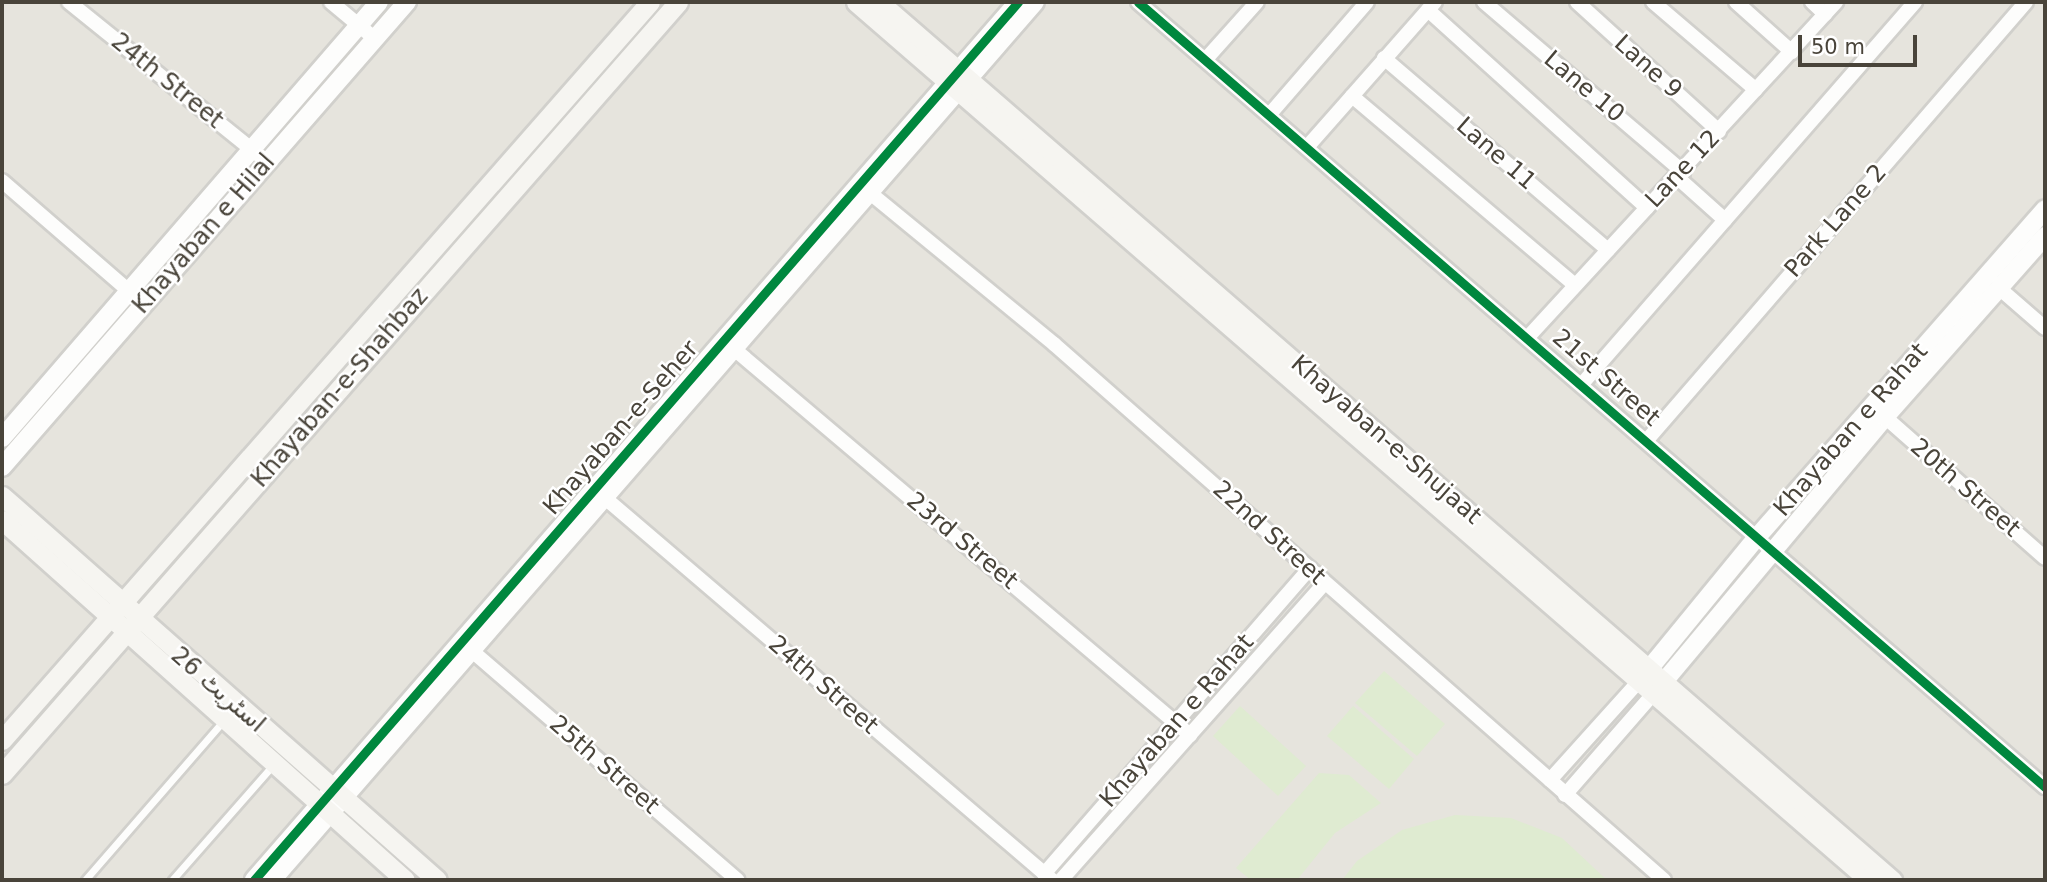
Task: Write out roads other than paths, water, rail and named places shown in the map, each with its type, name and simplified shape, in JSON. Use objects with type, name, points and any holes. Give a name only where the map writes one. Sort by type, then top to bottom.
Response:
[{"type":"main road","name":"Khayaban-e-Shahbaz","points":[[2,740],[113,609],[650,2]]},
{"type":"main road","name":"Khayaban-e-Shahbaz","points":[[2,774],[678,2]]},
{"type":"main road","points":[[856,2],[959,79]]},
{"type":"main road","name":"Khayaban-e-Shujaat","points":[[878,2],[959,79],[1652,681],[1892,880]]},
{"type":"main road","name":"اسٹریٹ 26","points":[[2,496],[113,609]]},
{"type":"main road","name":"اسٹریٹ 26","points":[[2,520],[133,626],[229,713],[338,794],[437,880]]},
{"type":"main road","name":"Khayaban-e-Shujaat","points":[[1652,681],[1869,880]]},
{"type":"main road","name":"اسٹریٹ 26","points":[[229,713],[274,765],[405,880]]},
{"type":"street","name":"24th Street","points":[[69,2],[266,161]]},
{"type":"street","points":[[331,2],[374,38]]},
{"type":"street","name":"Khayaban e Hilal","points":[[2,438],[379,2]]},
{"type":"street","name":"Khayaban e Hilal","points":[[2,467],[407,2]]},
{"type":"street","name":"Khayaban-e-Seher","points":[[338,794],[471,650],[599,493],[733,348],[869,192],[1018,2]]},
{"type":"street","name":"Khayaban-e-Seher","points":[[254,880],[324,810],[959,79],[1035,2]]},
{"type":"street","name":"21st Street","points":[[1139,2],[1529,336],[2045,787]]},
{"type":"street","points":[[1206,59],[1257,2]]},
{"type":"street","points":[[1270,114],[1367,2]]},
{"type":"street","name":"Lane 10","points":[[1484,2],[1680,175],[1725,220]]},
{"type":"street","name":"Lane 9","points":[[1577,2],[1719,131]]},
{"type":"street","points":[[1653,2],[1756,90]]},
{"type":"street","points":[[1736,2],[1792,52]]},
{"type":"street","points":[[1812,2],[1825,14]]},
{"type":"street","name":"Lane 12","points":[[1529,336],[1680,175],[1836,2]]},
{"type":"street","points":[[1582,384],[1915,2]]},
{"type":"street","name":"Park Lane 2","points":[[1647,440],[2026,2]]},
{"type":"street","points":[[1308,146],[1432,6],[1647,208]]},
{"type":"street","name":"Lane 11","points":[[1384,58],[1608,250]]},
{"type":"street","points":[[1352,96],[1575,285]]},
{"type":"street","points":[[2,181],[144,303]]},
{"type":"street","name":"22nd Street","points":[[869,192],[1054,344],[1664,880]]},
{"type":"street","name":"Khayaban e Rahat","points":[[1565,795],[1758,536],[2045,208]]},
{"type":"street","name":"Khayaban e Rahat","points":[[1550,780],[1652,681],[1773,549],[2045,236]]},
{"type":"street","points":[[1999,288],[2045,328]]},
{"type":"street","name":"23rd Street","points":[[733,348],[1190,735]]},
{"type":"street","name":"20th Street","points":[[1885,417],[2045,558]]},
{"type":"street","name":"24th Street","points":[[599,493],[1044,877]]},
{"type":"street","name":"Khayaban e Rahat","points":[[1044,877],[1310,568]]},
{"type":"street","name":"Khayaban e Rahat","points":[[1061,880],[1325,583]]},
{"type":"street","name":"25th Street","points":[[471,650],[737,880]]},
{"type":"street","name":"Khayaban-e-Seher","points":[[272,880],[324,810]]},
{"type":"lane","points":[[85,880],[229,713]]},
{"type":"lane","points":[[172,880],[274,765]]}]
